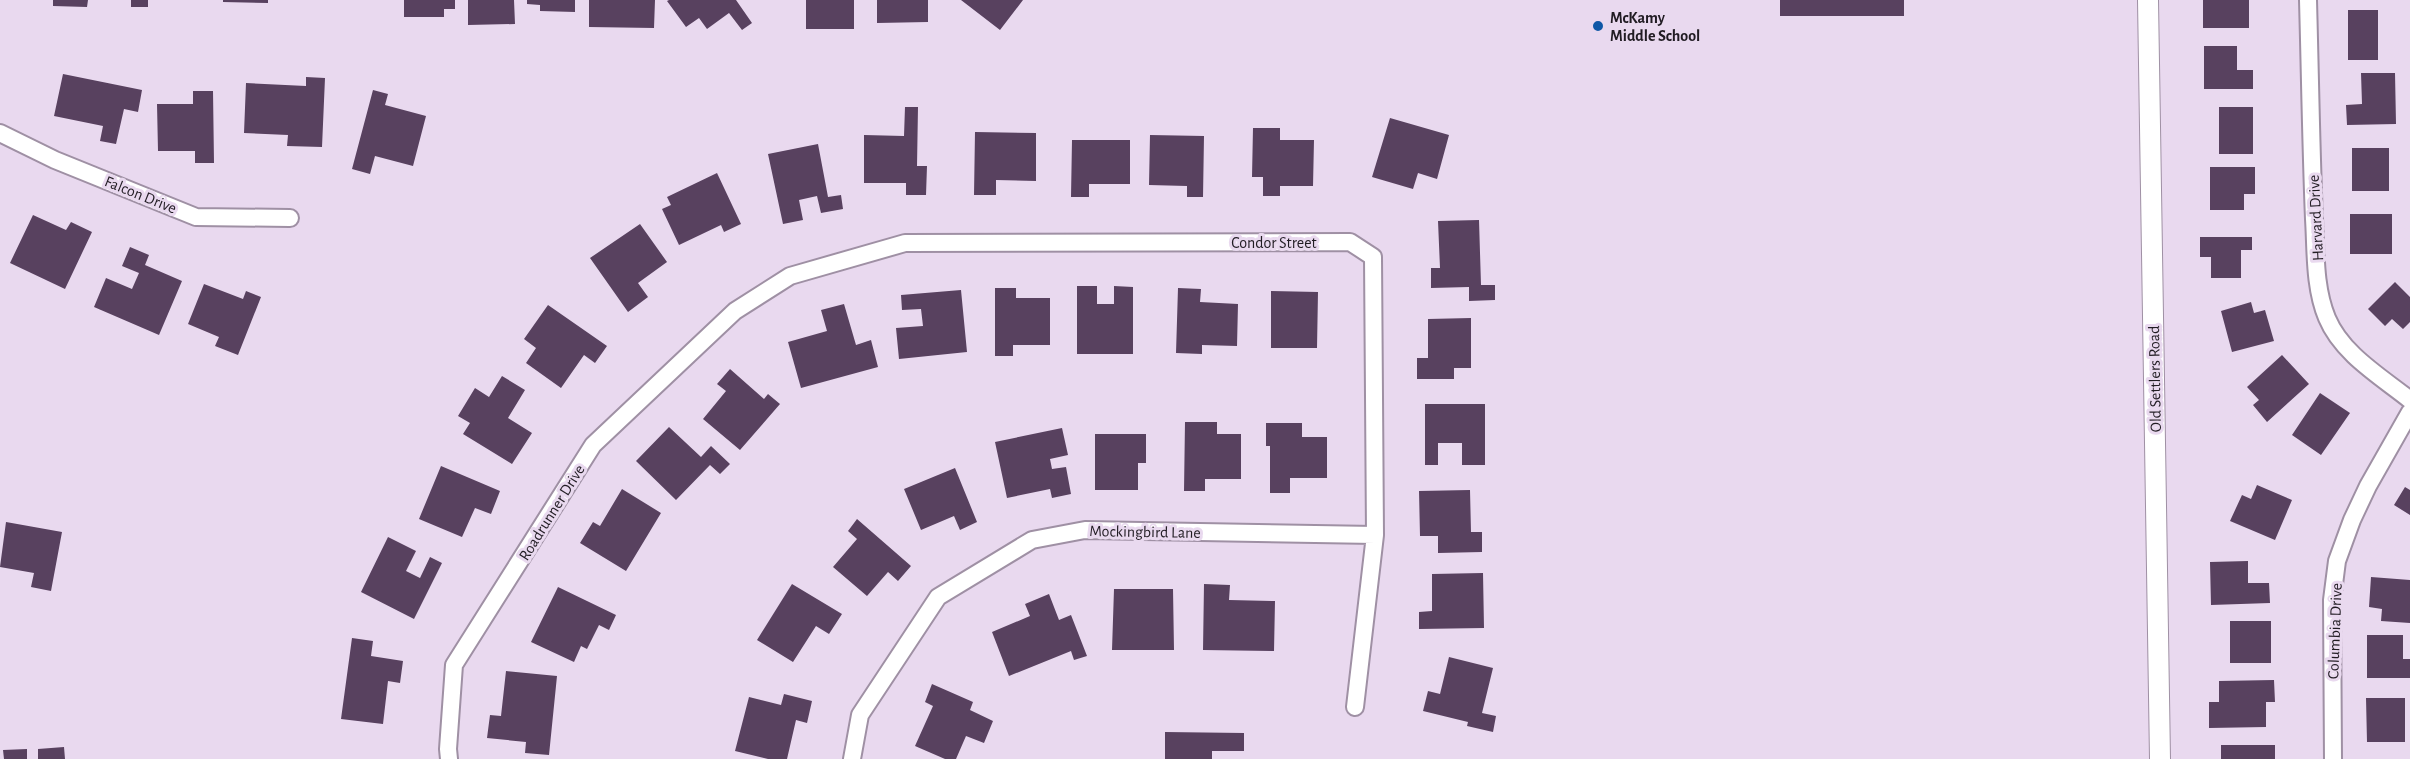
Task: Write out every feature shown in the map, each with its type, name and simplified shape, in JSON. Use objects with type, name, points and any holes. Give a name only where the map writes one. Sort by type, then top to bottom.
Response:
[{"type":"street","name":"Old Settlers Road","points":[[2148,0],[2160,759]]},
{"type":"street","name":"Harvard Drive","points":[[2308,0],[2316,265],[2322,299],[2332,327],[2352,355],[2410,400]]},
{"type":"street","name":"Falcon Drive","points":[[0,134],[55,160],[196,217],[290,218]]},
{"type":"street","name":"Condor Street","points":[[735,311],[790,276],[905,243],[1350,242],[1373,257],[1375,535],[1355,707]]},
{"type":"street","name":"Roadrunner Drive","points":[[449,759],[454,665],[593,445],[735,311]]},
{"type":"street","name":"Columbia Drive","points":[[2332,759],[2332,600],[2337,561],[2368,486],[2410,412]]},
{"type":"street","name":"Mockingbird Lane","points":[[852,759],[860,715],[938,597],[1032,540],[1084,530],[1375,535]]},
{"type":"building","points":[[53,0],[88,0],[87,7],[53,6]]},
{"type":"building","points":[[131,0],[148,0],[148,7],[131,7]]},
{"type":"building","points":[[223,0],[268,0],[268,3],[223,2]]},
{"type":"building","points":[[404,0],[455,0],[455,9],[444,9],[444,17],[404,17]]},
{"type":"building","points":[[468,0],[514,0],[515,24],[468,25]]},
{"type":"building","points":[[527,0],[575,0],[575,12],[540,11],[540,5],[527,4]]},
{"type":"building","points":[[589,0],[655,0],[654,28],[589,27]]},
{"type":"building","points":[[736,0],[752,23],[742,30],[729,13],[707,29],[699,18],[686,27],[667,1]]},
{"type":"building","points":[[806,0],[854,0],[854,29],[806,29]]},
{"type":"building","points":[[877,0],[928,0],[928,22],[877,23]]},
{"type":"building","points":[[961,0],[1023,0],[1000,30]]},
{"type":"building","points":[[1780,0],[1904,0],[1904,16],[1780,16]]},
{"type":"building","points":[[2203,0],[2249,0],[2249,28],[2203,28]]},
{"type":"building","points":[[2348,10],[2378,10],[2378,60],[2348,60]]},
{"type":"building","points":[[2204,46],[2237,46],[2237,70],[2253,70],[2253,89],[2204,89]]},
{"type":"building","points":[[2361,73],[2395,73],[2396,124],[2347,125],[2346,105],[2362,104]]},
{"type":"building","points":[[63,74],[142,90],[138,112],[124,109],[116,144],[100,141],[103,126],[54,116]]},
{"type":"building","points":[[306,77],[325,78],[322,147],[287,146],[288,135],[244,133],[246,83],[306,86]]},
{"type":"building","points":[[373,90],[388,94],[385,105],[426,116],[413,166],[375,156],[370,174],[352,169]]},
{"type":"building","points":[[193,91],[213,91],[214,163],[195,163],[195,151],[158,151],[157,104],[193,104]]},
{"type":"building","points":[[905,107],[918,107],[917,166],[927,166],[926,195],[906,195],[906,183],[864,183],[864,135],[904,136]]},
{"type":"building","points":[[2219,107],[2253,107],[2253,154],[2219,154]]},
{"type":"building","points":[[1390,118],[1449,135],[1437,179],[1418,173],[1413,189],[1372,177]]},
{"type":"building","points":[[1253,128],[1280,128],[1280,140],[1314,140],[1313,186],[1280,186],[1280,196],[1263,196],[1263,177],[1252,177]]},
{"type":"building","points":[[975,132],[1036,133],[1036,181],[996,180],[996,195],[974,195]]},
{"type":"building","points":[[1150,135],[1204,136],[1203,197],[1187,197],[1187,186],[1149,185]]},
{"type":"building","points":[[1072,140],[1130,140],[1130,184],[1089,184],[1089,197],[1071,197]]},
{"type":"building","points":[[818,144],[828,197],[841,195],[843,209],[821,213],[817,196],[799,200],[803,220],[783,224],[768,154]]},
{"type":"building","points":[[2352,148],[2389,148],[2389,191],[2352,191]]},
{"type":"building","points":[[2210,167],[2255,167],[2255,194],[2244,194],[2244,210],[2210,210]]},
{"type":"building","points":[[717,173],[741,224],[724,232],[721,225],[679,245],[662,209],[671,205],[667,197]]},
{"type":"building","points":[[2350,214],[2392,214],[2392,254],[2350,254]]},
{"type":"building","points":[[33,215],[66,230],[71,222],[92,232],[65,289],[10,263]]},
{"type":"building","points":[[1479,220],[1481,285],[1495,285],[1495,300],[1469,301],[1469,287],[1431,288],[1431,268],[1440,268],[1438,221]]},
{"type":"building","points":[[640,224],[667,262],[638,283],[648,297],[628,312],[590,258]]},
{"type":"building","points":[[2200,237],[2252,237],[2252,250],[2241,250],[2241,278],[2211,278],[2211,257],[2200,257]]},
{"type":"building","points":[[130,247],[149,255],[145,265],[182,281],[159,335],[94,307],[106,278],[132,289],[139,273],[122,266]]},
{"type":"building","points":[[2395,282],[2410,297],[2410,322],[2403,329],[2392,319],[2385,326],[2368,309]]},
{"type":"building","points":[[204,284],[243,299],[246,291],[261,297],[238,355],[215,346],[219,337],[188,324]]},
{"type":"building","points":[[1077,286],[1097,286],[1097,304],[1114,304],[1114,286],[1133,287],[1133,354],[1077,354]]},
{"type":"building","points":[[995,288],[1016,288],[1016,298],[1050,298],[1050,345],[1013,345],[1013,356],[995,356]]},
{"type":"building","points":[[1178,288],[1201,289],[1200,302],[1238,304],[1237,346],[1202,345],[1202,354],[1176,353]]},
{"type":"building","points":[[961,290],[967,352],[899,359],[896,328],[923,326],[921,309],[902,310],[901,295]]},
{"type":"building","points":[[1271,291],[1318,292],[1317,348],[1271,348]]},
{"type":"building","points":[[2251,302],[2254,313],[2265,310],[2274,341],[2232,352],[2221,311]]},
{"type":"building","points":[[844,304],[856,345],[871,340],[878,367],[801,388],[788,342],[827,331],[821,310]]},
{"type":"building","points":[[548,305],[607,346],[595,363],[584,355],[561,388],[526,363],[536,348],[524,339]]},
{"type":"building","points":[[1471,318],[1471,368],[1454,368],[1454,379],[1417,379],[1417,358],[1428,358],[1428,319]]},
{"type":"building","points":[[2282,355],[2309,384],[2267,422],[2253,405],[2259,400],[2247,387]]},
{"type":"building","points":[[730,369],[764,399],[768,394],[780,404],[740,450],[703,419],[726,391],[717,384]]},
{"type":"building","points":[[502,376],[525,390],[508,418],[532,433],[512,464],[463,434],[470,423],[458,416],[475,388],[489,397]]},
{"type":"building","points":[[2320,393],[2350,413],[2321,455],[2292,435]]},
{"type":"building","points":[[1425,404],[1485,404],[1485,465],[1462,465],[1462,443],[1438,443],[1438,465],[1425,465]]},
{"type":"building","points":[[1185,422],[1217,422],[1217,434],[1241,434],[1241,479],[1205,479],[1205,491],[1184,491]]},
{"type":"building","points":[[1266,423],[1302,423],[1302,437],[1327,437],[1327,478],[1290,478],[1290,493],[1270,493],[1270,446],[1266,446]]},
{"type":"building","points":[[669,427],[701,457],[711,446],[730,464],[720,474],[710,465],[676,500],[636,461]]},
{"type":"building","points":[[1062,428],[1068,455],[1050,459],[1052,469],[1066,467],[1071,494],[1052,498],[1050,489],[1007,498],[995,442]]},
{"type":"building","points":[[1095,434],[1146,434],[1146,463],[1138,463],[1138,490],[1095,490]]},
{"type":"building","points":[[441,466],[500,491],[491,514],[475,508],[462,537],[419,519]]},
{"type":"building","points":[[955,468],[977,522],[960,530],[954,516],[921,530],[904,489]]},
{"type":"building","points":[[2257,485],[2292,500],[2275,540],[2230,521],[2242,495],[2251,499]]},
{"type":"building","points":[[2405,487],[2410,490],[2410,515],[2394,505]]},
{"type":"building","points":[[622,489],[661,513],[626,571],[580,543],[593,522],[600,526]]},
{"type":"building","points":[[1470,490],[1471,532],[1482,532],[1482,552],[1438,553],[1438,536],[1420,536],[1419,491]]},
{"type":"building","points":[[857,519],[911,566],[898,581],[888,572],[867,596],[833,567],[857,539],[848,531]]},
{"type":"building","points":[[6,522],[62,532],[51,591],[31,587],[34,573],[0,567]]},
{"type":"building","points":[[388,537],[416,551],[406,571],[420,578],[430,557],[442,563],[414,619],[361,592]]},
{"type":"building","points":[[2248,561],[2248,583],[2269,583],[2270,603],[2211,605],[2210,562]]},
{"type":"building","points":[[1483,573],[1484,628],[1419,629],[1419,612],[1432,611],[1432,574]]},
{"type":"building","points":[[2371,577],[2410,580],[2410,623],[2381,621],[2382,609],[2369,607]]},
{"type":"building","points":[[792,584],[842,614],[829,634],[816,626],[793,662],[757,640]]},
{"type":"building","points":[[1204,584],[1230,585],[1229,600],[1275,601],[1274,651],[1203,650]]},
{"type":"building","points":[[558,587],[616,615],[609,630],[599,625],[587,649],[581,646],[574,662],[531,642]]},
{"type":"building","points":[[1114,589],[1173,589],[1174,650],[1112,650]]},
{"type":"building","points":[[1049,594],[1059,620],[1071,615],[1087,656],[1074,660],[1071,651],[1009,676],[992,632],[1030,616],[1025,604]]},
{"type":"building","points":[[2230,621],[2271,621],[2271,663],[2230,663]]},
{"type":"building","points":[[2367,635],[2403,635],[2403,659],[2410,659],[2410,678],[2367,678]]},
{"type":"building","points":[[352,638],[373,641],[371,656],[403,661],[400,683],[388,681],[383,724],[341,719]]},
{"type":"building","points":[[1449,657],[1493,668],[1482,713],[1496,716],[1493,732],[1467,726],[1468,722],[1423,711],[1428,691],[1440,694]]},
{"type":"building","points":[[506,671],[557,676],[549,755],[525,753],[526,742],[487,738],[490,715],[501,716]]},
{"type":"building","points":[[2274,680],[2275,702],[2266,702],[2266,727],[2209,728],[2209,702],[2219,702],[2219,681]]},
{"type":"building","points":[[932,684],[973,702],[970,710],[993,721],[984,743],[966,736],[956,759],[945,759],[915,746],[933,706],[925,702]]},
{"type":"building","points":[[784,694],[812,701],[807,723],[796,720],[787,759],[768,759],[735,751],[749,697],[781,705]]},
{"type":"building","points":[[2366,698],[2405,698],[2405,742],[2367,742]]},
{"type":"building","points":[[1165,732],[1244,733],[1244,751],[1212,751],[1212,759],[1165,759]]},
{"type":"building","points":[[2221,745],[2275,745],[2275,759],[2221,759]]},
{"type":"building","points":[[64,747],[65,759],[38,759],[38,749]]},
{"type":"building","points":[[27,749],[27,759],[4,759],[3,750]]},
{"type":"place","name":"McKamy Middle School","points":[[1598,26]]}]
